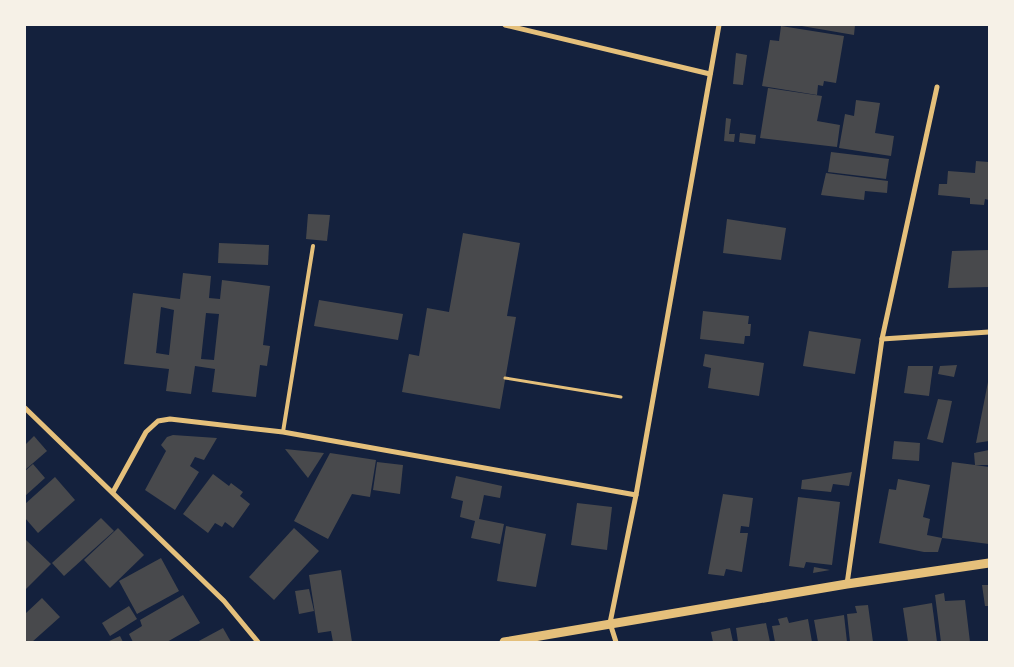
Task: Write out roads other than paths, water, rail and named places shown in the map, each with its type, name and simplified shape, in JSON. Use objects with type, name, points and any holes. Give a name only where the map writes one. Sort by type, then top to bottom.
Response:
[{"type":"street","points":[[505,25],[710,74]]},
{"type":"street","points":[[616,642],[610,623],[636,495],[719,25]]},
{"type":"street","points":[[847,584],[882,339],[937,87]]},
{"type":"street","points":[[882,339],[989,332]]},
{"type":"street","points":[[25,408],[224,601],[258,642]]},
{"type":"street","points":[[113,492],[151,426],[170,419],[283,432],[636,495]]},
{"type":"street","points":[[504,642],[847,584],[989,563]]},
{"type":"lane","points":[[283,432],[313,246]]}]
